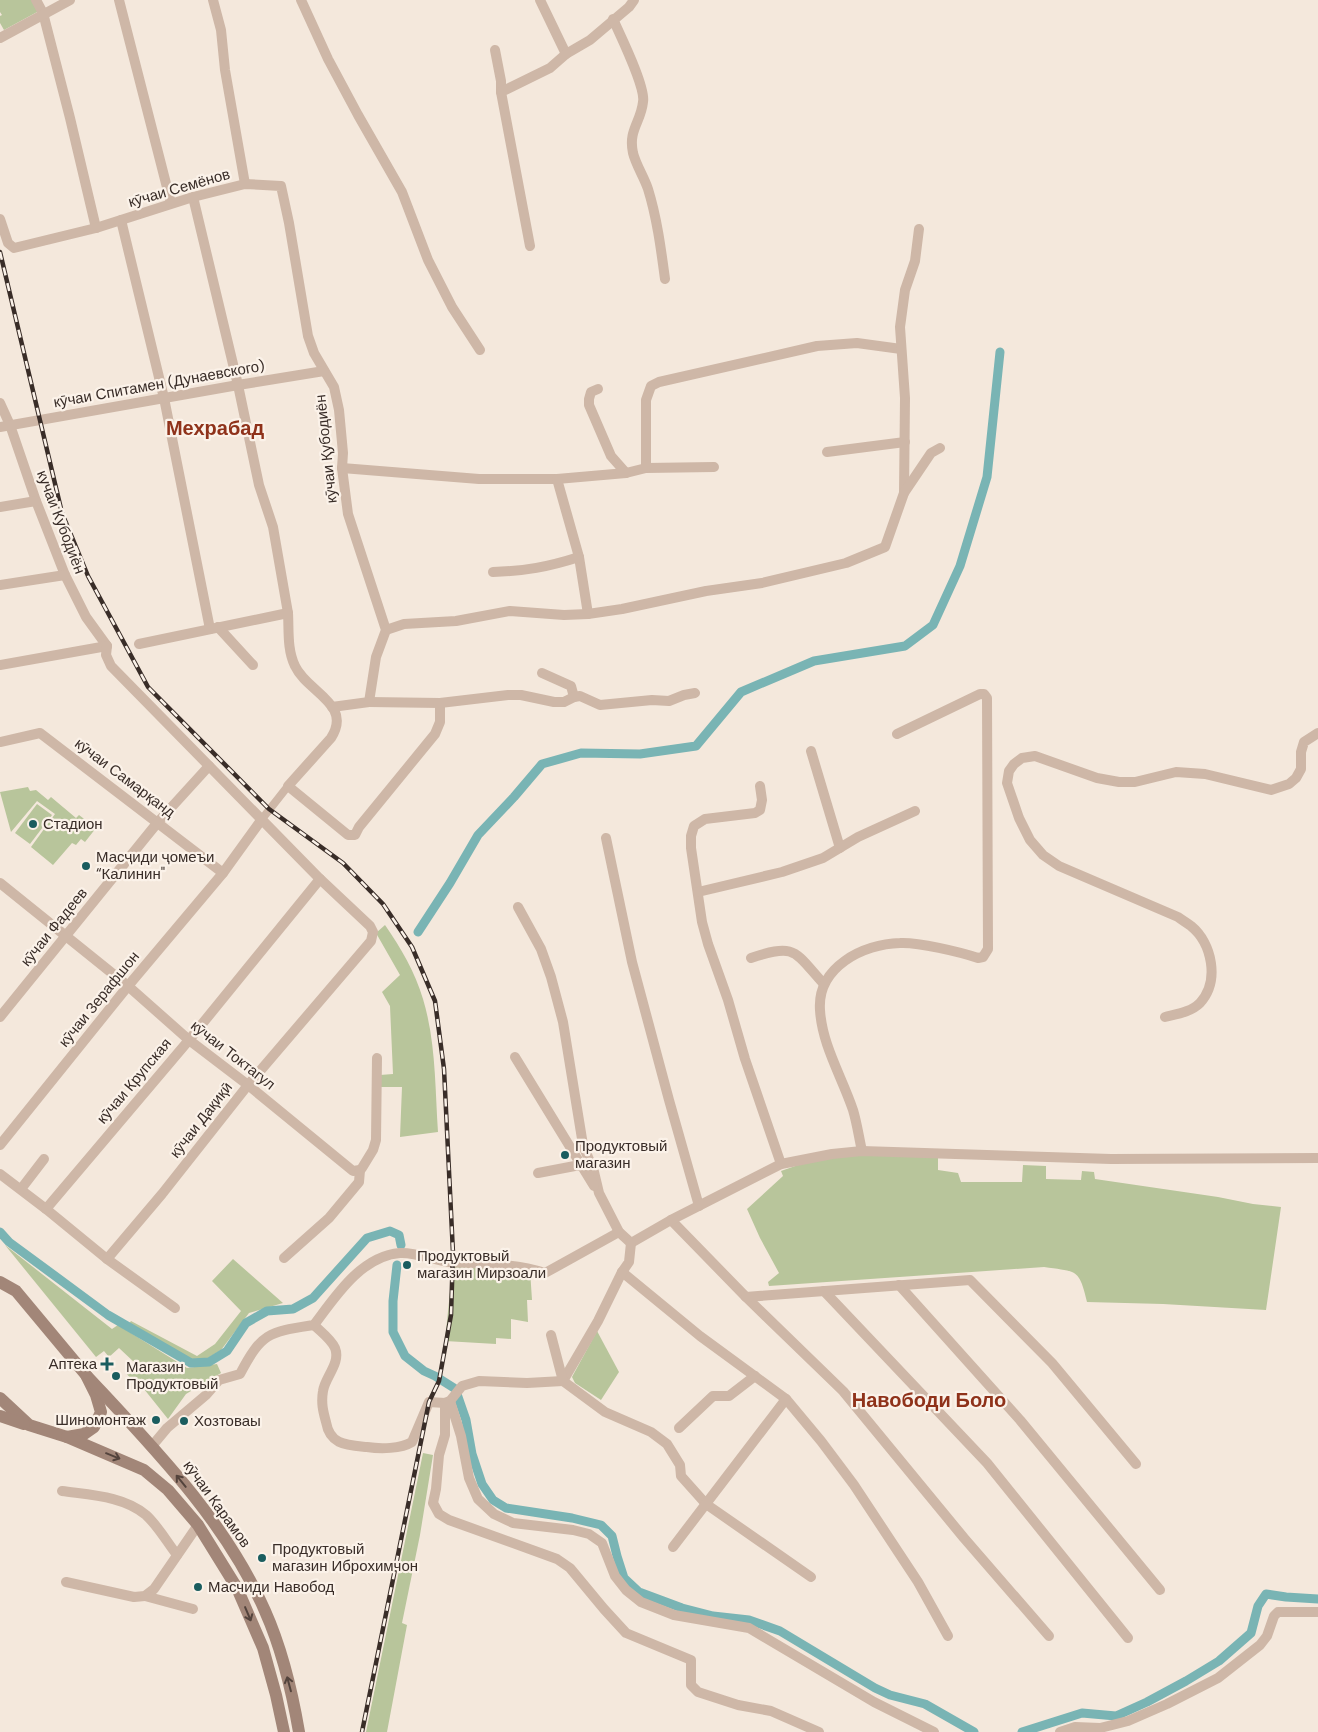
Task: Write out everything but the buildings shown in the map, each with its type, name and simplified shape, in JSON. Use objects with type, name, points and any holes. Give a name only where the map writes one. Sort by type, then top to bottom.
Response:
[{"type":"main road","name":"кӯчаи Карамов","points":[[0,1272],[86,1375],[152,1446],[210,1517],[237,1558],[265,1611],[293,1697],[300,1732]]},
{"type":"main road","name":"кӯчаи Карамов","points":[[0,1282],[16,1291]]},
{"type":"main road","name":"кӯчаи Карамов","points":[[67,1437],[84,1434],[94,1427],[101,1412],[96,1395],[86,1375]]},
{"type":"main road","name":"кӯчаи Карамов","points":[[0,1398],[29,1425],[67,1437],[144,1470],[168,1490],[198,1525],[237,1588],[263,1648],[284,1732]]},
{"type":"main road","points":[[0,1416],[29,1425]]},
{"type":"street","points":[[36,0],[43,13],[96,228]]},
{"type":"street","points":[[0,38],[70,0]]},
{"type":"street","points":[[119,0],[171,203]]},
{"type":"street","points":[[213,0],[221,30],[225,70],[245,184]]},
{"type":"street","points":[[301,0],[328,59],[353,107],[402,192],[428,260],[452,307],[480,350]]},
{"type":"street","points":[[540,0],[566,54]]},
{"type":"street","points":[[501,92],[550,68],[566,54],[590,40],[629,7],[634,0]]},
{"type":"street","points":[[613,19],[628,52],[644,100],[632,134],[633,154],[648,187],[656,218],[665,279]]},
{"type":"street","points":[[495,50],[530,246]]},
{"type":"street","name":"кӯчаи Семёнов","points":[[0,219],[8,243],[14,248],[19,248],[96,228],[192,197],[245,184],[280,186]]},
{"type":"street","name":"кӯчаи Қубодиён","points":[[280,186],[289,223],[310,345],[334,387],[337,397],[343,453],[342,468],[348,514],[386,630]]},
{"type":"street","points":[[192,197],[238,384],[258,485],[273,526],[288,612],[291,653],[295,668],[332,707],[338,717],[336,730],[288,786],[223,873]]},
{"type":"street","points":[[121,220],[164,398],[214,628],[253,665]]},
{"type":"street","points":[[904,493],[905,398],[900,327],[905,290],[915,261],[919,229]]},
{"type":"street","points":[[646,468],[646,400],[651,386],[659,382],[817,346],[857,342],[901,349]]},
{"type":"street","name":"кӯчаи Спитамен (Дунаевского)","points":[[5,426],[238,384],[324,371]]},
{"type":"street","points":[[598,389],[592,392],[588,399],[589,405],[611,456],[626,473]]},
{"type":"street","name":"кучаи Кубодиён","points":[[0,403],[5,426],[65,574],[86,617],[107,646],[106,655],[112,666],[320,879],[372,929]]},
{"type":"street","points":[[827,452],[905,442]]},
{"type":"street","points":[[370,702],[376,657],[386,630],[404,624],[456,621],[510,611],[564,615],[622,609],[706,591],[762,582],[868,555],[885,547],[904,493],[932,453],[940,448]]},
{"type":"street","points":[[342,468],[479,478],[557,479],[626,473],[646,468],[714,467]]},
{"type":"street","points":[[557,479],[578,557],[588,614]]},
{"type":"street","points":[[0,507],[36,501]]},
{"type":"street","points":[[493,572],[523,571],[552,566],[578,557]]},
{"type":"street","points":[[0,585],[65,574]]},
{"type":"street","points":[[139,644],[288,612]]},
{"type":"street","points":[[0,665],[107,646]]},
{"type":"street","points":[[542,673],[571,686],[574,697]]},
{"type":"street","points":[[332,707],[370,702],[440,703],[521,694],[561,702],[567,702],[574,697],[580,696],[600,705],[652,700],[669,701],[684,694],[695,693]]},
{"type":"street","points":[[862,1151],[853,1112],[824,1035],[819,1009],[823,983],[835,968],[854,955],[878,946],[901,942],[978,958],[983,957],[988,949],[987,698],[984,694],[980,694],[897,734]]},
{"type":"street","points":[[288,786],[344,833],[355,835],[359,826],[434,734],[440,722],[440,703]]},
{"type":"street","name":"кӯчаи Самарқанд","points":[[0,742],[40,733],[223,873]]},
{"type":"street","points":[[1165,1016],[1186,1012],[1200,1003],[1207,991],[1212,977],[1211,960],[1204,943],[1192,926],[1178,917],[1058,866],[1043,854],[1030,840],[1019,818],[1007,783],[1009,771],[1022,758],[1035,756],[1097,778],[1119,782],[1134,782],[1176,772],[1205,774],[1271,790],[1289,784],[1296,778],[1301,769],[1301,752],[1304,742],[1318,733]]},
{"type":"street","points":[[811,751],[840,848]]},
{"type":"street","name":"кӯчаи Фадеев","points":[[0,1017],[158,822],[209,766]]},
{"type":"street","points":[[760,786],[762,800],[760,810],[755,813],[705,819],[698,822],[692,830],[691,848],[702,922],[708,944],[781,1164]]},
{"type":"street","points":[[698,892],[782,872],[823,858],[858,837],[915,811]]},
{"type":"street","points":[[606,838],[632,962],[699,1206]]},
{"type":"street","name":"кӯчаи Зерафшон","points":[[0,1145],[128,986],[223,873]]},
{"type":"street","name":"кӯчаи Крупская","points":[[46,1209],[189,1040],[320,879]]},
{"type":"street","name":"кӯчаи Токтагул","points":[[1,885],[128,986],[189,1040],[248,1085],[353,1171],[360,1170]]},
{"type":"street","points":[[518,907],[541,949],[551,977],[562,1022],[583,1145],[594,1172],[599,1193]]},
{"type":"street","name":"кӯчаи Дақиқӣ","points":[[107,1259],[162,1194],[248,1085],[371,941],[372,929]]},
{"type":"street","points":[[751,958],[779,950],[792,951],[805,961],[823,983]]},
{"type":"street","points":[[515,1057],[599,1193],[619,1232],[631,1243]]},
{"type":"street","points":[[284,1258],[329,1218],[359,1182],[360,1170],[375,1146],[377,1058]]},
{"type":"street","points":[[631,1243],[671,1220],[781,1164],[832,1154],[862,1151],[1111,1159],[1318,1158]]},
{"type":"street","points":[[21,1189],[44,1159]]},
{"type":"street","points":[[538,1173],[580,1165]]},
{"type":"street","points":[[0,1174],[107,1259],[175,1308]]},
{"type":"street","points":[[671,1220],[746,1297],[843,1391],[964,1538],[1049,1636]]},
{"type":"street","points":[[152,1446],[167,1428],[206,1395],[219,1380],[240,1374],[251,1353],[264,1338],[284,1330],[314,1325],[342,1288],[376,1260],[400,1253],[449,1262],[526,1267],[545,1273],[619,1232]]},
{"type":"street","points":[[562,1381],[629,1262],[631,1243]]},
{"type":"street","points":[[622,1272],[700,1336],[786,1399],[854,1485],[918,1582],[948,1636]]},
{"type":"street","points":[[746,1297],[970,1280],[1052,1363],[1136,1464]]},
{"type":"street","points":[[899,1285],[1020,1420],[1160,1590]]},
{"type":"street","points":[[824,1291],[987,1463],[1128,1638]]},
{"type":"street","points":[[314,1325],[330,1340],[335,1349],[336,1361],[323,1389],[321,1405],[327,1432],[336,1440],[346,1445],[375,1448],[407,1445],[412,1442],[429,1402],[448,1402]]},
{"type":"street","points":[[551,1335],[562,1381]]},
{"type":"street","points":[[679,1428],[713,1396],[729,1396],[756,1376]]},
{"type":"street","points":[[811,1577],[706,1504],[681,1476],[680,1464],[667,1444],[651,1432],[605,1412],[562,1381],[479,1381],[462,1386],[448,1402],[445,1435],[438,1455],[436,1489],[433,1503],[438,1514],[449,1520],[557,1559],[570,1568],[626,1632],[691,1660],[691,1685],[698,1692],[738,1705],[771,1711],[819,1732]]},
{"type":"street","points":[[673,1547],[786,1399]]},
{"type":"street","points":[[448,1402],[459,1429],[469,1478],[478,1499],[494,1514],[513,1523],[573,1530],[589,1534],[602,1543],[615,1576],[626,1590],[641,1602],[674,1615],[749,1628],[874,1702],[934,1732]]},
{"type":"street","points":[[62,1491],[115,1499],[135,1508],[154,1523],[177,1555]]},
{"type":"street","points":[[145,1596],[154,1589],[198,1525]]},
{"type":"street","points":[[66,1582],[134,1597],[145,1596],[193,1610]]},
{"type":"street","points":[[1060,1732],[1100,1728],[1128,1721],[1168,1704],[1218,1678],[1251,1653],[1267,1636],[1274,1616],[1278,1612],[1318,1612]]},
{"type":"green space","points":[[0,0],[33,0],[39,11],[4,30],[0,23],[0,16],[2,15],[0,12]]},
{"type":"green space","points":[[28,787],[30,791],[36,790],[48,800],[51,797],[76,818],[79,815],[96,828],[85,842],[81,839],[76,845],[72,843],[53,865],[31,847],[55,814],[37,801],[11,832],[0,792]]},
{"type":"green space","name":"Стадион","points":[[37,804],[52,815],[30,844],[15,833]]},
{"type":"green space","points":[[385,925],[412,970],[423,999],[434,1065],[438,1132],[400,1137],[402,1087],[380,1087],[380,1075],[393,1074],[390,1006],[382,992],[400,975],[376,933]]},
{"type":"green space","points":[[860,1153],[938,1156],[938,1170],[958,1173],[961,1182],[1022,1182],[1023,1165],[1046,1166],[1046,1179],[1081,1180],[1082,1171],[1094,1172],[1095,1179],[1281,1207],[1266,1310],[1087,1302],[1079,1277],[1070,1271],[1044,1267],[769,1286],[768,1282],[779,1273],[747,1209],[783,1176],[781,1171],[818,1158]]},
{"type":"green space","points":[[5,1245],[112,1329],[118,1325],[187,1368],[217,1364],[221,1373],[186,1394],[168,1419],[140,1384],[137,1386],[126,1373],[135,1363],[119,1348],[109,1357],[104,1351],[96,1357]]},
{"type":"green space","points":[[233,1259],[283,1303],[249,1313],[221,1350],[208,1358],[193,1361],[128,1325],[131,1321],[197,1356],[215,1344],[241,1311],[212,1281]]},
{"type":"green space","points":[[453,1262],[530,1270],[532,1300],[527,1300],[528,1322],[511,1319],[511,1339],[496,1338],[496,1344],[445,1341]]},
{"type":"green space","points":[[597,1331],[619,1372],[601,1400],[575,1383],[572,1377]]},
{"type":"green space","points":[[423,1453],[433,1455],[420,1535],[402,1623],[407,1625],[387,1732],[366,1732]]},
{"type":"waterway","points":[[418,932],[478,835],[542,764],[581,753],[640,754],[696,746],[741,692],[814,661],[905,646],[933,625],[960,566],[987,477],[1000,352]]},
{"type":"waterway","points":[[0,1232],[9,1242],[108,1315],[191,1363],[209,1362],[227,1351],[246,1323],[267,1311],[293,1309],[313,1298],[367,1238],[390,1231],[399,1235],[401,1245]]},
{"type":"waterway","points":[[397,1265],[393,1301],[393,1332],[405,1356],[424,1371],[454,1388]]},
{"type":"waterway","points":[[457,1394],[466,1420],[472,1454],[482,1484],[493,1500],[506,1508],[572,1518],[601,1525],[612,1536],[624,1578],[639,1592],[682,1608],[713,1616],[749,1620],[780,1631],[875,1688],[890,1695],[925,1704],[974,1732]]},
{"type":"waterway","points":[[1022,1732],[1082,1713],[1116,1716],[1186,1681],[1219,1661],[1251,1633],[1258,1606],[1266,1594],[1318,1599]]},
{"type":"railway","points":[[0,252],[62,513],[88,576],[148,687],[269,809],[343,863],[383,904],[412,947],[435,1001],[444,1069],[453,1253],[451,1315],[439,1381],[429,1402],[362,1732]]},
{"type":"place","name":"Стадион","points":[[33,824]]},
{"type":"place","name":"Масҷиди ҷомеъи “Калинин\"","points":[[86,866]]},
{"type":"place","name":"Продуктовый магазин","points":[[565,1155]]},
{"type":"place","name":"Продуктовый магазин Мирзоали","points":[[407,1265]]},
{"type":"place","name":"Аптека","points":[[107,1364]]},
{"type":"place","name":"Магазин Продуктовый","points":[[116,1376]]},
{"type":"place","name":"Шиномонтаж","points":[[156,1420]]},
{"type":"place","name":"Хозтоваы","points":[[184,1421]]},
{"type":"place","name":"Продуктовый магазин Иброхимчон","points":[[262,1558]]},
{"type":"place","name":"Масчиди Навобод","points":[[198,1587]]},
{"type":"district","name":"Мехрабад","points":[[215,428]]},
{"type":"district","name":"Навободи Боло","points":[[929,1400]]}]
